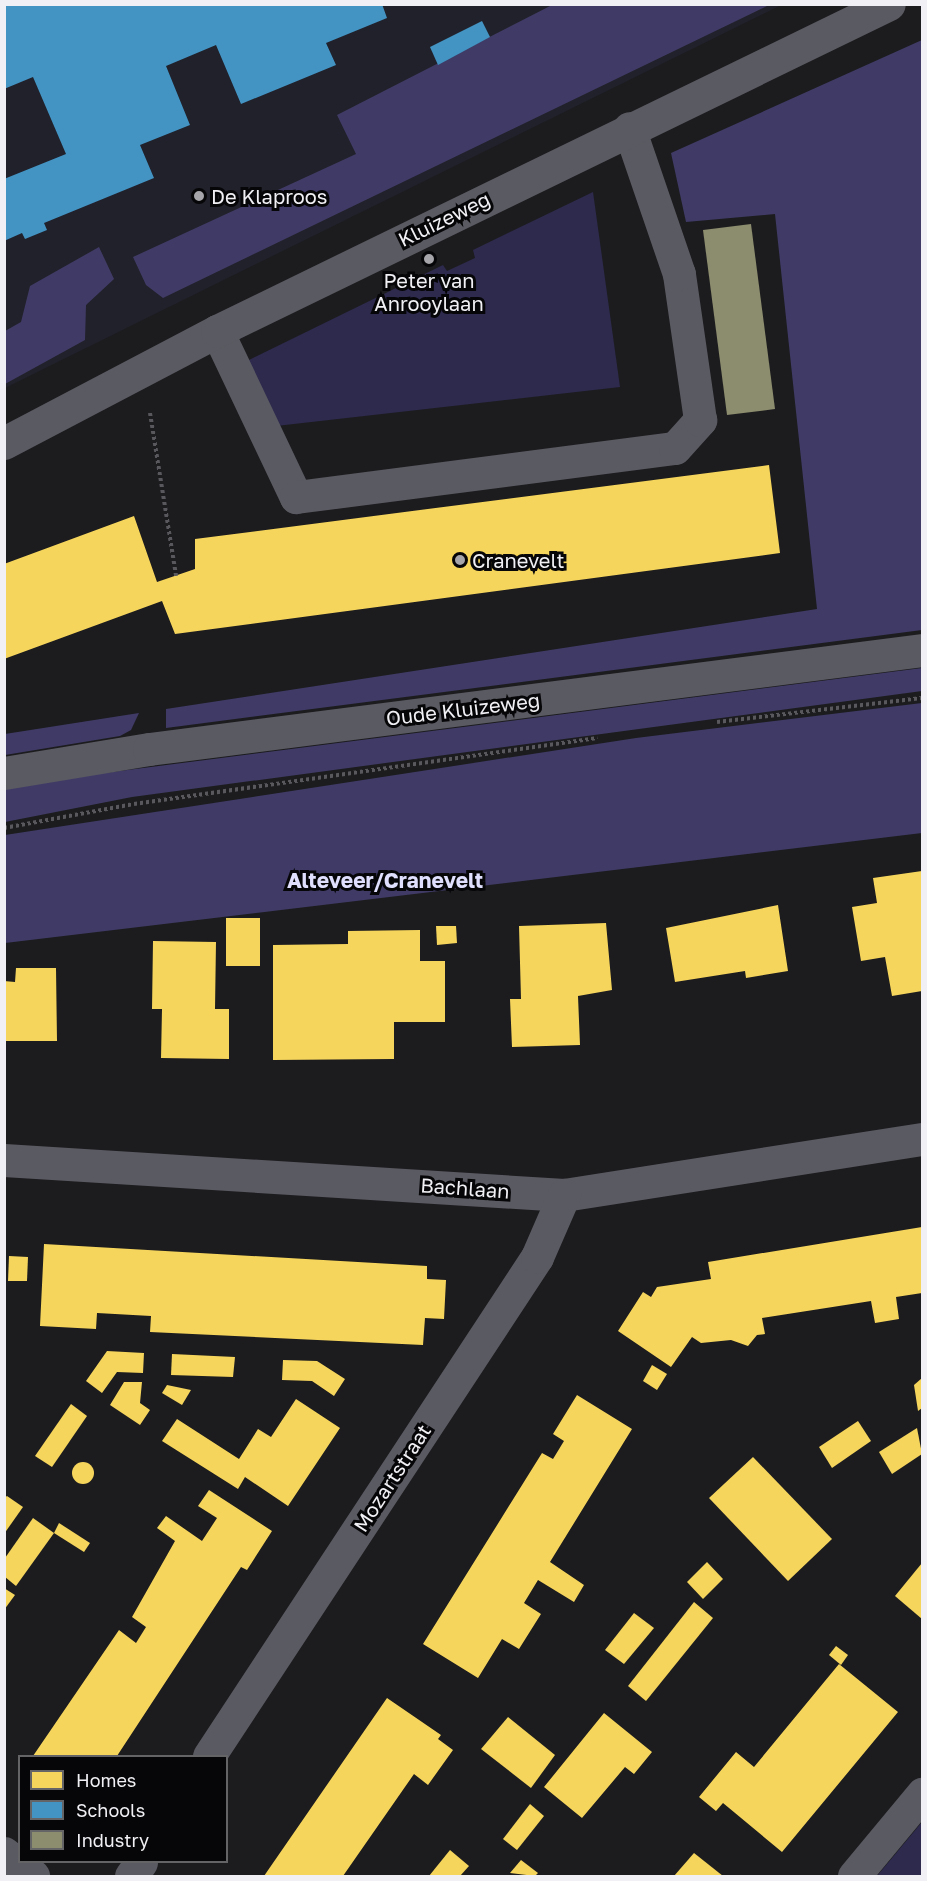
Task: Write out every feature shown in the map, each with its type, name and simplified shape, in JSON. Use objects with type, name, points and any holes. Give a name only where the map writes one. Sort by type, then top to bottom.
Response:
[{"type":"street","name":"Kluizeweg","points":[[4,443],[217,331],[629,128],[887,5]]},
{"type":"street","points":[[217,331],[296,497],[675,448],[699,420],[685,319],[678,274],[629,128]]},
{"type":"street","name":"Oude Kluizeweg","points":[[4,773],[149,749],[922,650]]},
{"type":"street","name":"Bachlaan","points":[[4,1160],[564,1195],[922,1139]]},
{"type":"street","name":"Mozartstraat","points":[[210,1755],[537,1257],[564,1195]]},
{"type":"street","points":[[854,1876],[922,1794]]},
{"type":"street","points":[[4,1853],[33,1876]]},
{"type":"street","points":[[131,1876],[140,1863]]},
{"type":"path","points":[[143,370],[176,576]]},
{"type":"path","points":[[705,724],[922,698]]},
{"type":"path","points":[[4,828],[134,804],[602,737]]},
{"type":"shaded area","name":"De Klaproos","points":[[5,5],[781,5],[5,388]]},
{"type":"shaded area","points":[[552,5],[769,5],[163,298],[146,285],[133,257],[356,154],[337,115]]},
{"type":"shaded area","points":[[922,40],[922,630],[166,728],[166,709],[817,609],[775,214],[686,222],[671,153]]},
{"type":"shaded area","points":[[593,192],[620,387],[276,426],[247,361],[443,265],[447,271],[475,258],[473,250]]},
{"type":"shaded area","points":[[99,247],[114,279],[86,305],[85,340],[5,384],[5,331],[21,322],[30,286]]},
{"type":"shaded area","points":[[922,668],[922,691],[132,797],[5,822],[5,789],[73,777]]},
{"type":"shaded area","points":[[922,703],[922,833],[5,943],[5,835],[636,738]]},
{"type":"shaded area","points":[[139,713],[131,730],[120,736],[5,755],[5,734]]},
{"type":"shaded area","points":[[922,1822],[922,1876],[877,1876]]},
{"type":"building: Homes","name":"Cranevelt","points":[[769,465],[780,553],[175,634],[162,601],[4,659],[4,564],[134,516],[157,582],[195,569],[195,539]]},
{"type":"building: Homes","points":[[922,871],[922,991],[892,996],[885,957],[861,961],[852,907],[877,903],[873,878]]},
{"type":"building: Homes","points":[[778,905],[788,971],[746,978],[745,971],[675,982],[666,928]]},
{"type":"building: Homes","points":[[226,918],[260,918],[260,966],[226,966]]},
{"type":"building: Homes","points":[[606,923],[612,990],[578,996],[580,1045],[512,1047],[510,999],[521,999],[519,926]]},
{"type":"building: Homes","points":[[436,926],[456,926],[457,943],[437,945]]},
{"type":"building: Homes","points":[[420,930],[420,961],[445,961],[445,1022],[394,1022],[394,1059],[273,1060],[273,945],[348,944],[348,931]]},
{"type":"building: Homes","points":[[153,941],[216,942],[215,1009],[229,1009],[229,1059],[161,1058],[162,1009],[152,1009]]},
{"type":"building: Homes","points":[[16,968],[56,968],[57,1041],[4,1041],[4,981],[15,982]]},
{"type":"building: Homes","points":[[922,1227],[922,1293],[896,1297],[899,1319],[875,1323],[871,1301],[762,1318],[765,1334],[757,1335],[748,1346],[731,1340],[701,1343],[692,1337],[671,1367],[618,1331],[643,1292],[651,1297],[657,1287],[711,1279],[708,1262]]},
{"type":"building: Homes","points":[[44,1244],[427,1266],[427,1279],[446,1280],[444,1319],[425,1318],[423,1345],[150,1332],[151,1316],[97,1313],[96,1329],[40,1326]]},
{"type":"building: Homes","points":[[9,1256],[28,1257],[27,1281],[8,1281]]},
{"type":"building: Homes","points":[[107,1351],[144,1353],[143,1373],[117,1372],[102,1393],[86,1381]]},
{"type":"building: Homes","points":[[172,1354],[235,1357],[233,1377],[171,1375]]},
{"type":"building: Homes","points":[[283,1360],[317,1361],[345,1379],[334,1396],[312,1381],[282,1380]]},
{"type":"building: Homes","points":[[652,1365],[667,1374],[657,1390],[643,1381]]},
{"type":"building: Homes","points":[[922,1378],[922,1408],[918,1411],[914,1385]]},
{"type":"building: Homes","points":[[124,1382],[142,1382],[140,1403],[150,1410],[140,1425],[110,1405]]},
{"type":"building: Homes","points":[[167,1385],[191,1390],[182,1405],[162,1393]]},
{"type":"building: Homes","points":[[577,1395],[632,1429],[550,1562],[584,1585],[574,1602],[538,1580],[524,1603],[541,1614],[519,1649],[502,1639],[478,1678],[423,1644],[542,1453],[553,1459],[564,1441],[553,1434]]},
{"type":"building: Homes","points":[[296,1399],[340,1428],[288,1506],[245,1477],[238,1489],[162,1441],[177,1419],[239,1459],[258,1429],[271,1437]]},
{"type":"building: Homes","points":[[71,1404],[87,1416],[52,1467],[35,1456]]},
{"type":"building: Homes","points":[[858,1421],[871,1441],[832,1468],[819,1447]]},
{"type":"building: Homes","points":[[917,1428],[922,1454],[892,1474],[879,1452]]},
{"type":"building: Homes","points":[[753,1457],[832,1539],[788,1581],[709,1498]]},
{"type":"building: Homes","points":[[79,1462],[87,1462],[94,1469],[94,1477],[87,1484],[79,1484],[72,1477],[72,1469]]},
{"type":"building: Homes","points":[[209,1490],[272,1531],[247,1570],[241,1567],[118,1755],[34,1755],[119,1630],[136,1643],[146,1627],[132,1617],[175,1541],[157,1528],[166,1516],[202,1541],[217,1518],[198,1506]]},
{"type":"building: Homes","points":[[7,1496],[23,1507],[4,1534],[4,1498]]},
{"type":"building: Homes","points":[[33,1518],[54,1533],[16,1586],[5,1577],[5,1558]]},
{"type":"building: Homes","points":[[59,1523],[90,1543],[84,1552],[54,1533]]},
{"type":"building: Homes","points":[[707,1562],[723,1579],[703,1599],[687,1582]]},
{"type":"building: Homes","points":[[922,1563],[922,1619],[895,1596]]},
{"type":"building: Homes","points":[[4,1588],[15,1595],[4,1610]]},
{"type":"building: Homes","points":[[694,1602],[713,1618],[646,1701],[628,1686]]},
{"type":"building: Homes","points":[[634,1613],[654,1628],[624,1664],[605,1650]]},
{"type":"building: Homes","points":[[836,1646],[848,1655],[841,1665],[829,1655]]},
{"type":"building: Homes","points":[[839,1664],[898,1712],[782,1852],[723,1803],[716,1811],[699,1797],[736,1752],[754,1767]]},
{"type":"building: Homes","points":[[387,1698],[441,1735],[438,1739],[453,1750],[428,1785],[414,1774],[343,1876],[264,1876]]},
{"type":"building: Homes","points":[[604,1713],[652,1752],[634,1774],[625,1767],[582,1818],[544,1787]]},
{"type":"building: Homes","points":[[508,1717],[555,1755],[531,1788],[481,1749]]},
{"type":"building: Homes","points":[[530,1804],[544,1816],[517,1850],[503,1839]]},
{"type":"building: Homes","points":[[450,1850],[469,1866],[460,1876],[429,1876]]},
{"type":"building: Homes","points":[[694,1853],[723,1876],[674,1876]]},
{"type":"building: Homes","points":[[521,1860],[538,1873],[535,1876],[510,1873]]},
{"type":"building: Schools","points":[[4,4],[382,4],[387,18],[326,43],[336,65],[241,104],[216,45],[166,66],[190,125],[140,145],[154,178],[44,223],[47,230],[25,239],[22,233],[4,241],[4,179],[66,154],[33,77],[4,89]]},
{"type":"building: Schools","points":[[482,21],[490,37],[438,65],[430,47]]},
{"type":"building: Industry","points":[[751,224],[775,409],[727,415],[703,230]]},
{"type":"place","name":"De Klaproos","points":[[199,196]]},
{"type":"place","name":"Peter van Anrooylaan","points":[[429,259]]},
{"type":"place","name":"Cranevelt","points":[[460,560]]},
{"type":"district","name":"Alteveer/Cranevelt","points":[[385,880]]}]
